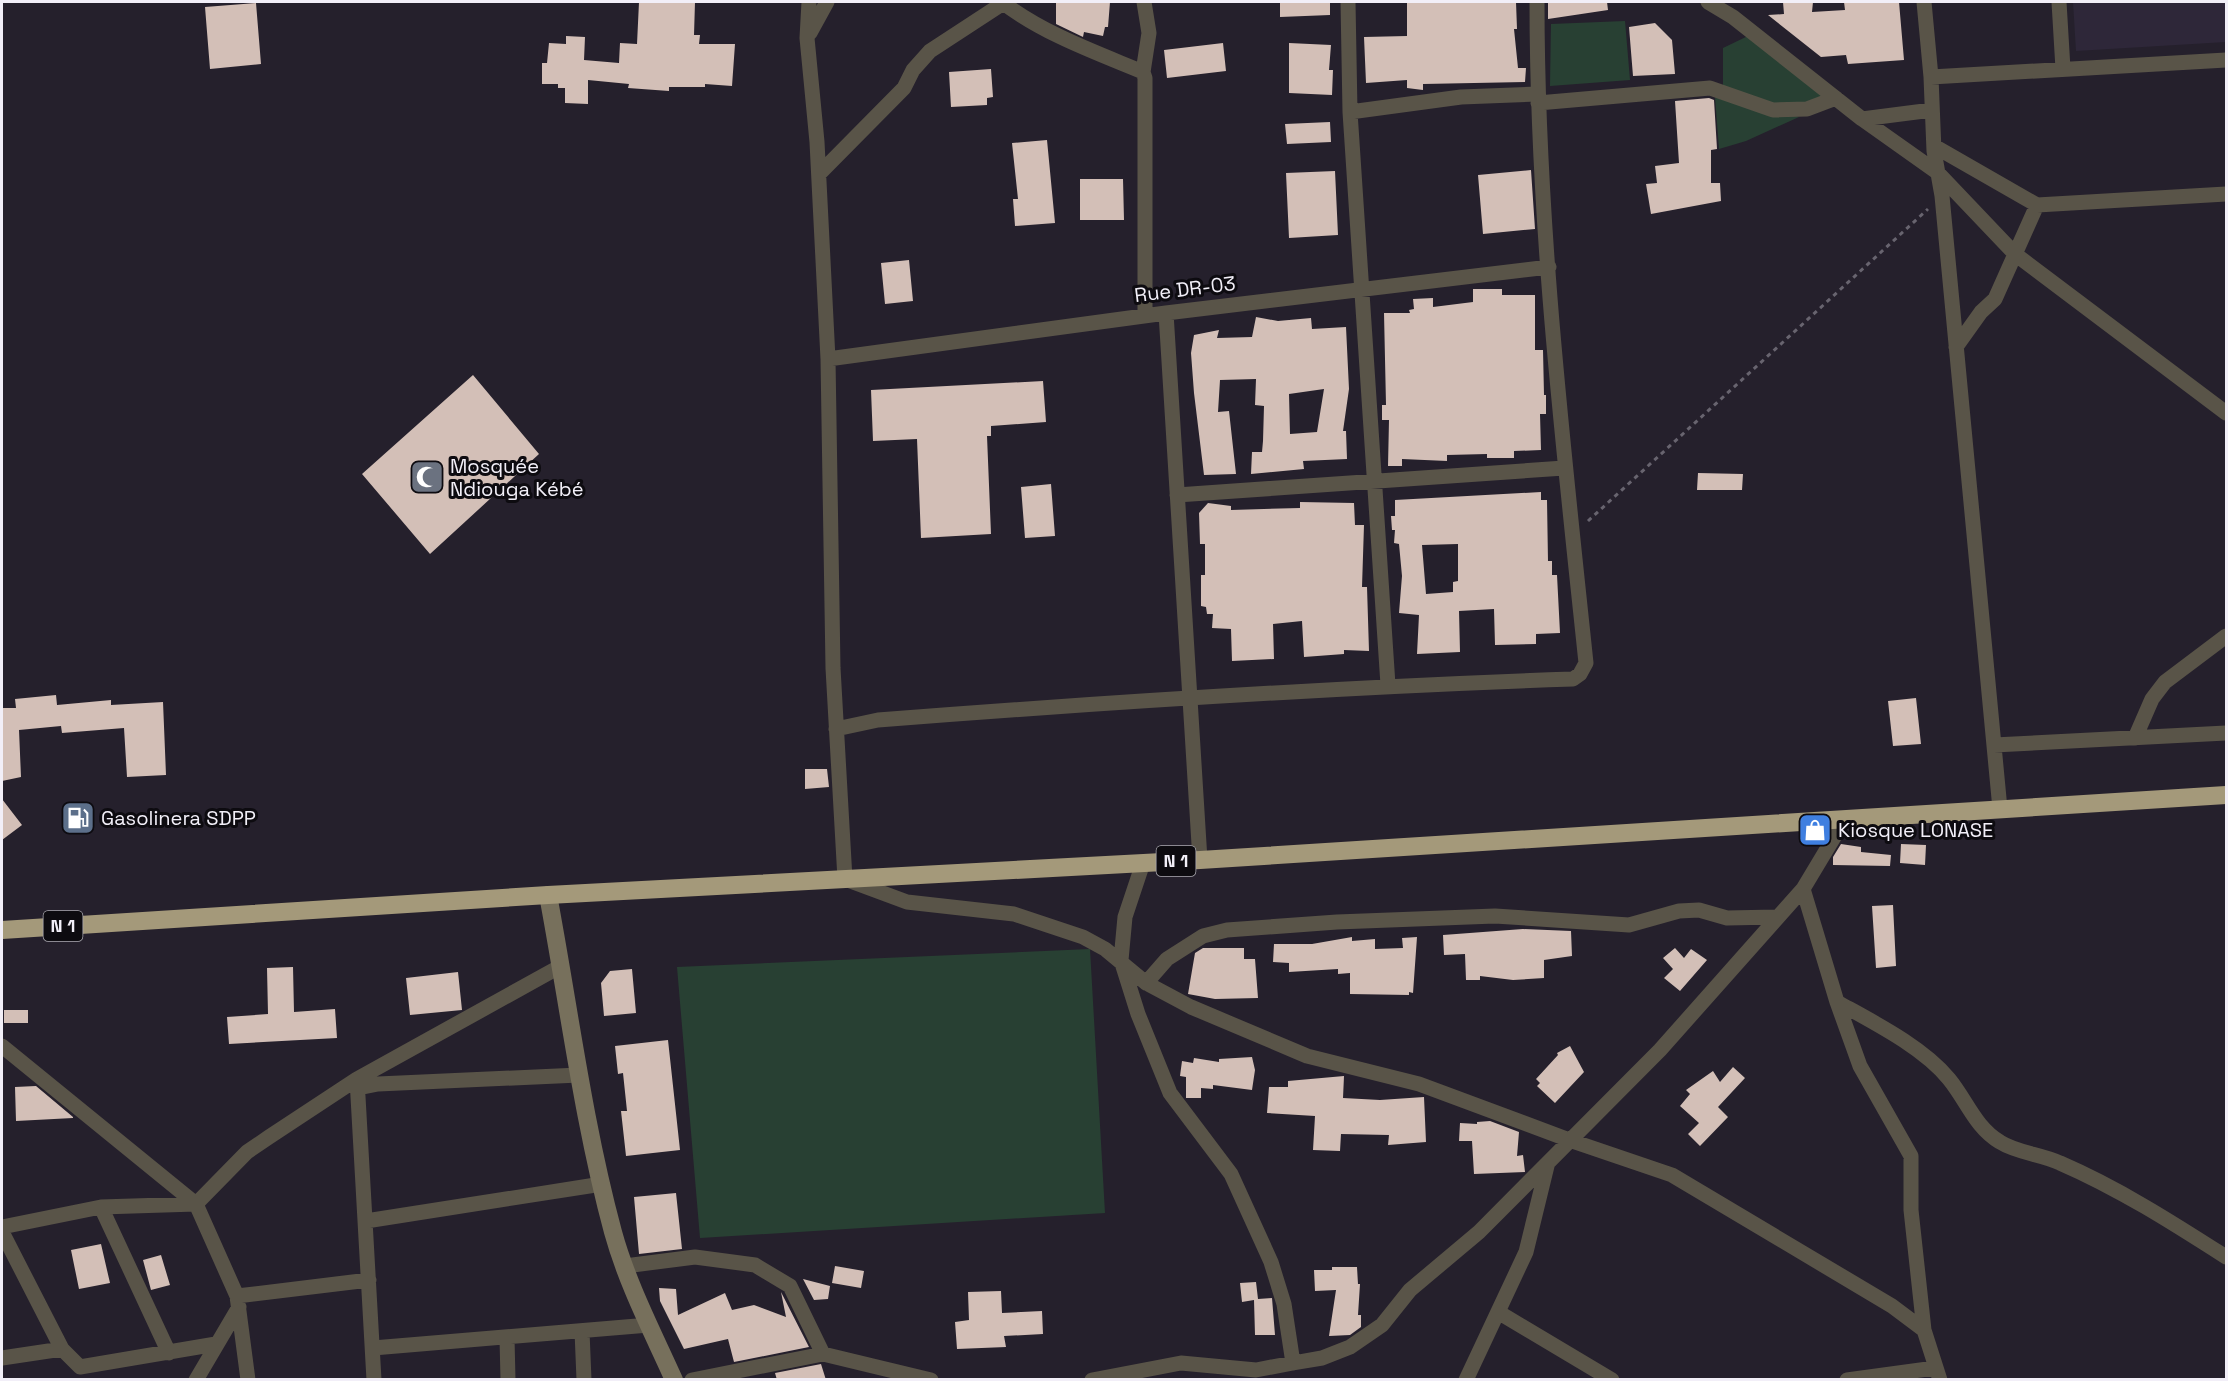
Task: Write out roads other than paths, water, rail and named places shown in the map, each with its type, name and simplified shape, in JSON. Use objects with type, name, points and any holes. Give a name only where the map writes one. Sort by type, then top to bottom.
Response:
[{"type":"highway","name":"N 1","points":[[2,930],[548,895],[1200,860],[2226,795]]},
{"type":"main road","points":[[548,895],[579,1075],[613,1233],[674,1380]]},
{"type":"street","points":[[809,2],[807,38],[819,174],[828,359],[836,729],[845,879],[907,902],[1014,914],[1083,937],[1121,960],[1146,983],[1191,1006],[1307,1056],[1419,1084],[1572,1141],[1672,1175],[1892,1306],[1924,1330]]},
{"type":"street","points":[[807,38],[827,2]]},
{"type":"street","points":[[819,174],[904,88],[913,70],[930,51],[1004,2],[1024,18],[1063,38],[1143,72]]},
{"type":"street","points":[[1144,2],[1149,33],[1143,72],[1145,78],[1145,315]]},
{"type":"street","points":[[1348,2],[1350,112],[1388,685]]},
{"type":"street","points":[[836,729],[878,720],[1388,685],[1573,679],[1580,674],[1586,663],[1564,468],[1549,267],[1538,98],[1537,2]]},
{"type":"street","points":[[1708,2],[1733,17],[1862,118],[1937,172],[2016,254],[2226,413]]},
{"type":"street","points":[[1924,2],[1934,146],[1942,196],[2000,809]]},
{"type":"street","points":[[2059,2],[2063,69]]},
{"type":"street","points":[[1931,77],[2226,60]]},
{"type":"street","points":[[1350,112],[1461,97],[1538,98],[1710,88],[1773,110],[1807,110],[1836,98]]},
{"type":"street","points":[[1862,118],[1932,110]]},
{"type":"street","points":[[1934,146],[2037,205],[2226,194]]},
{"type":"street","points":[[1956,347],[1981,312],[1995,299],[2037,205]]},
{"type":"street","name":"Rue DR-03","points":[[828,359],[1145,315],[1549,267]]},
{"type":"street","points":[[1166,313],[1200,860]]},
{"type":"street","points":[[1177,495],[1564,468]]},
{"type":"street","points":[[2135,738],[2152,699],[2165,682],[2226,636]]},
{"type":"street","points":[[1994,745],[2226,733]]},
{"type":"street","points":[[1092,1380],[1181,1363],[1256,1370],[1322,1358],[1350,1347],[1382,1324],[1410,1290],[1479,1232],[1660,1050],[1803,889],[1845,819]]},
{"type":"street","points":[[1143,863],[1125,917],[1121,960],[1138,1014],[1170,1092],[1231,1174],[1271,1262],[1284,1304],[1293,1363]]},
{"type":"street","points":[[1803,889],[1837,1002],[1860,1066],[1911,1156],[1911,1210],[1924,1330],[1938,1374],[1847,1380]]},
{"type":"street","points":[[1146,983],[1167,959],[1203,936],[1227,930],[1338,921],[1495,916],[1629,925],[1679,911],[1699,910],[1727,918],[1776,917]]},
{"type":"street","points":[[2,1227],[101,1207],[196,1204],[247,1152],[358,1084],[561,966]]},
{"type":"street","points":[[1837,1002],[1898,1036],[1949,1079],[1972,1115],[1987,1133],[2002,1144],[2059,1162],[2157,1213],[2226,1257]]},
{"type":"street","points":[[2,1046],[196,1204],[238,1302],[248,1380]]},
{"type":"street","points":[[358,1084],[579,1075]]},
{"type":"street","points":[[358,1084],[374,1380]]},
{"type":"street","points":[[1466,1380],[1526,1252],[1547,1166]]},
{"type":"street","points":[[366,1221],[602,1184]]},
{"type":"street","points":[[101,1207],[168,1353]]},
{"type":"street","points":[[2,1232],[62,1349],[80,1367],[216,1344]]},
{"type":"street","points":[[625,1266],[695,1257],[755,1265],[789,1286],[823,1354]]},
{"type":"street","points":[[238,1302],[369,1280]]},
{"type":"street","points":[[196,1380],[238,1302]]},
{"type":"street","points":[[1498,1312],[1612,1380]]},
{"type":"street","points":[[373,1348],[650,1325]]},
{"type":"street","points":[[582,1331],[584,1380]]},
{"type":"street","points":[[507,1338],[508,1380]]},
{"type":"street","points":[[2,1358],[62,1349]]},
{"type":"street","points":[[692,1380],[823,1354],[931,1380]]},
{"type":"place","name":"Mosquée Ndiouga Kébé","points":[[427,477]]},
{"type":"place","name":"Gasolinera SDPP","points":[[78,818]]},
{"type":"place","name":"Kiosque LONASE","points":[[1815,830]]}]
